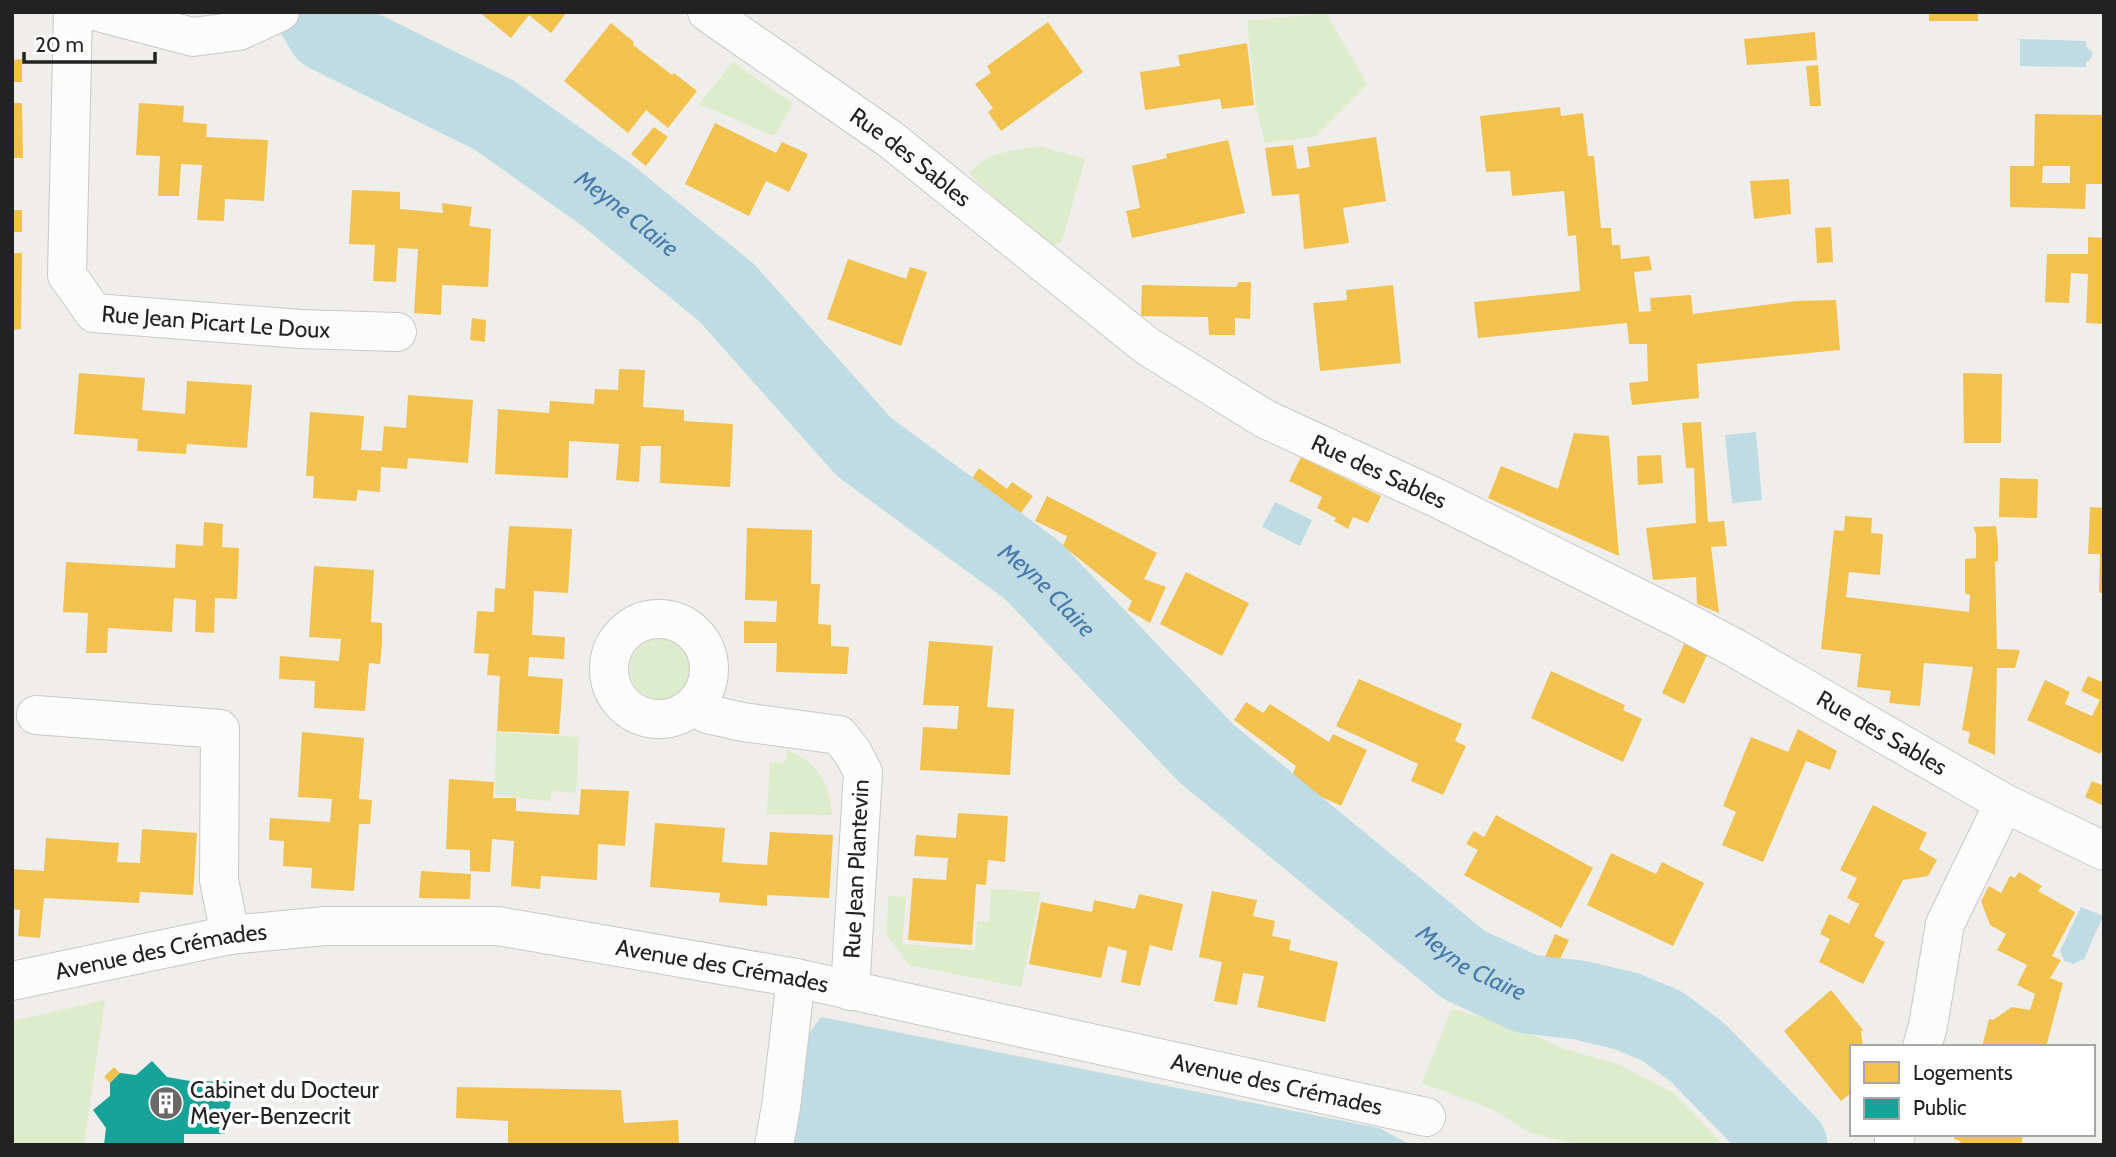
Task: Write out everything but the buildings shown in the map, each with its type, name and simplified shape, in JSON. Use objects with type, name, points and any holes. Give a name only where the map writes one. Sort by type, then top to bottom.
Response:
[{"type":"street","name":"Rue Jean Picart Le Doux","points":[[73,12],[68,275],[94,313],[300,329],[397,332]]},
{"type":"street","points":[[98,12],[193,37],[239,31],[280,12]]},
{"type":"street","name":"Rue des Sables","points":[[707,12],[890,139],[1147,346],[1265,419],[1441,500],[1700,629],[2004,803],[2104,851]]},
{"type":"street","name":"Rue Jean Plantevin","points":[[696,704],[707,714],[743,722],[839,735],[853,753],[863,772],[850,990]]},
{"type":"street","points":[[36,715],[220,729],[219,880],[230,935]]},
{"type":"street","points":[[1923,1045],[1945,924],[2004,803]]},
{"type":"street","name":"Avenue des Crémades","points":[[12,981],[230,935],[325,926],[498,926],[796,978],[1426,1117]]},
{"type":"street","points":[[774,1145],[796,978]]},
{"type":"green space","points":[[1326,13],[1367,84],[1314,137],[1265,143],[1256,107],[1247,21]]},
{"type":"green space","points":[[733,62],[793,104],[774,136],[699,104]]},
{"type":"green space","points":[[1039,146],[1085,159],[1062,241],[1050,247],[969,174],[983,161],[992,157]]},
{"type":"green space","points":[[654,639],[666,639],[685,652],[690,669],[688,681],[677,694],[666,699],[654,699],[635,686],[630,675],[630,663],[643,644]]},
{"type":"green space","points":[[496,732],[579,737],[576,793],[552,791],[550,801],[495,795]]},
{"type":"green space","points":[[786,750],[806,760],[820,775],[831,803],[832,815],[767,814],[770,762],[782,763],[787,757]]},
{"type":"green space","points":[[991,889],[1041,892],[1021,987],[909,965],[887,935],[888,896],[906,897],[902,944],[975,950],[977,921],[989,922]]},
{"type":"green space","points":[[105,1000],[84,1145],[12,1145],[12,1021]]},
{"type":"green space","points":[[1452,1009],[1507,1024],[1565,1049],[1620,1065],[1674,1093],[1723,1145],[1580,1145],[1530,1133],[1496,1111],[1422,1083]]},
{"type":"water","points":[[2020,39],[2086,41],[2086,46],[2093,53],[2086,62],[2086,67],[2020,66]]},
{"type":"water","points":[[1756,432],[1762,500],[1732,503],[1725,435]]},
{"type":"water","points":[[1275,502],[1312,520],[1300,546],[1262,527]]},
{"type":"water","points":[[2081,907],[2103,916],[2084,959],[2073,964],[2064,961],[2060,951]]},
{"type":"water","points":[[821,1017],[1379,1128],[1411,1145],[790,1145],[804,1041]]},
{"type":"waterway","name":"Meyne Claire","points":[[314,12],[326,32],[494,115],[607,195],[727,293],[864,447],[1032,570],[1207,754],[1464,965],[1527,994],[1579,1000],[1626,1011],[1662,1026],[1697,1052],[1788,1145]]},
{"type":"place","name":"Cabinet du Docteur Meyer-Benzecrit","points":[[166,1103]]}]
